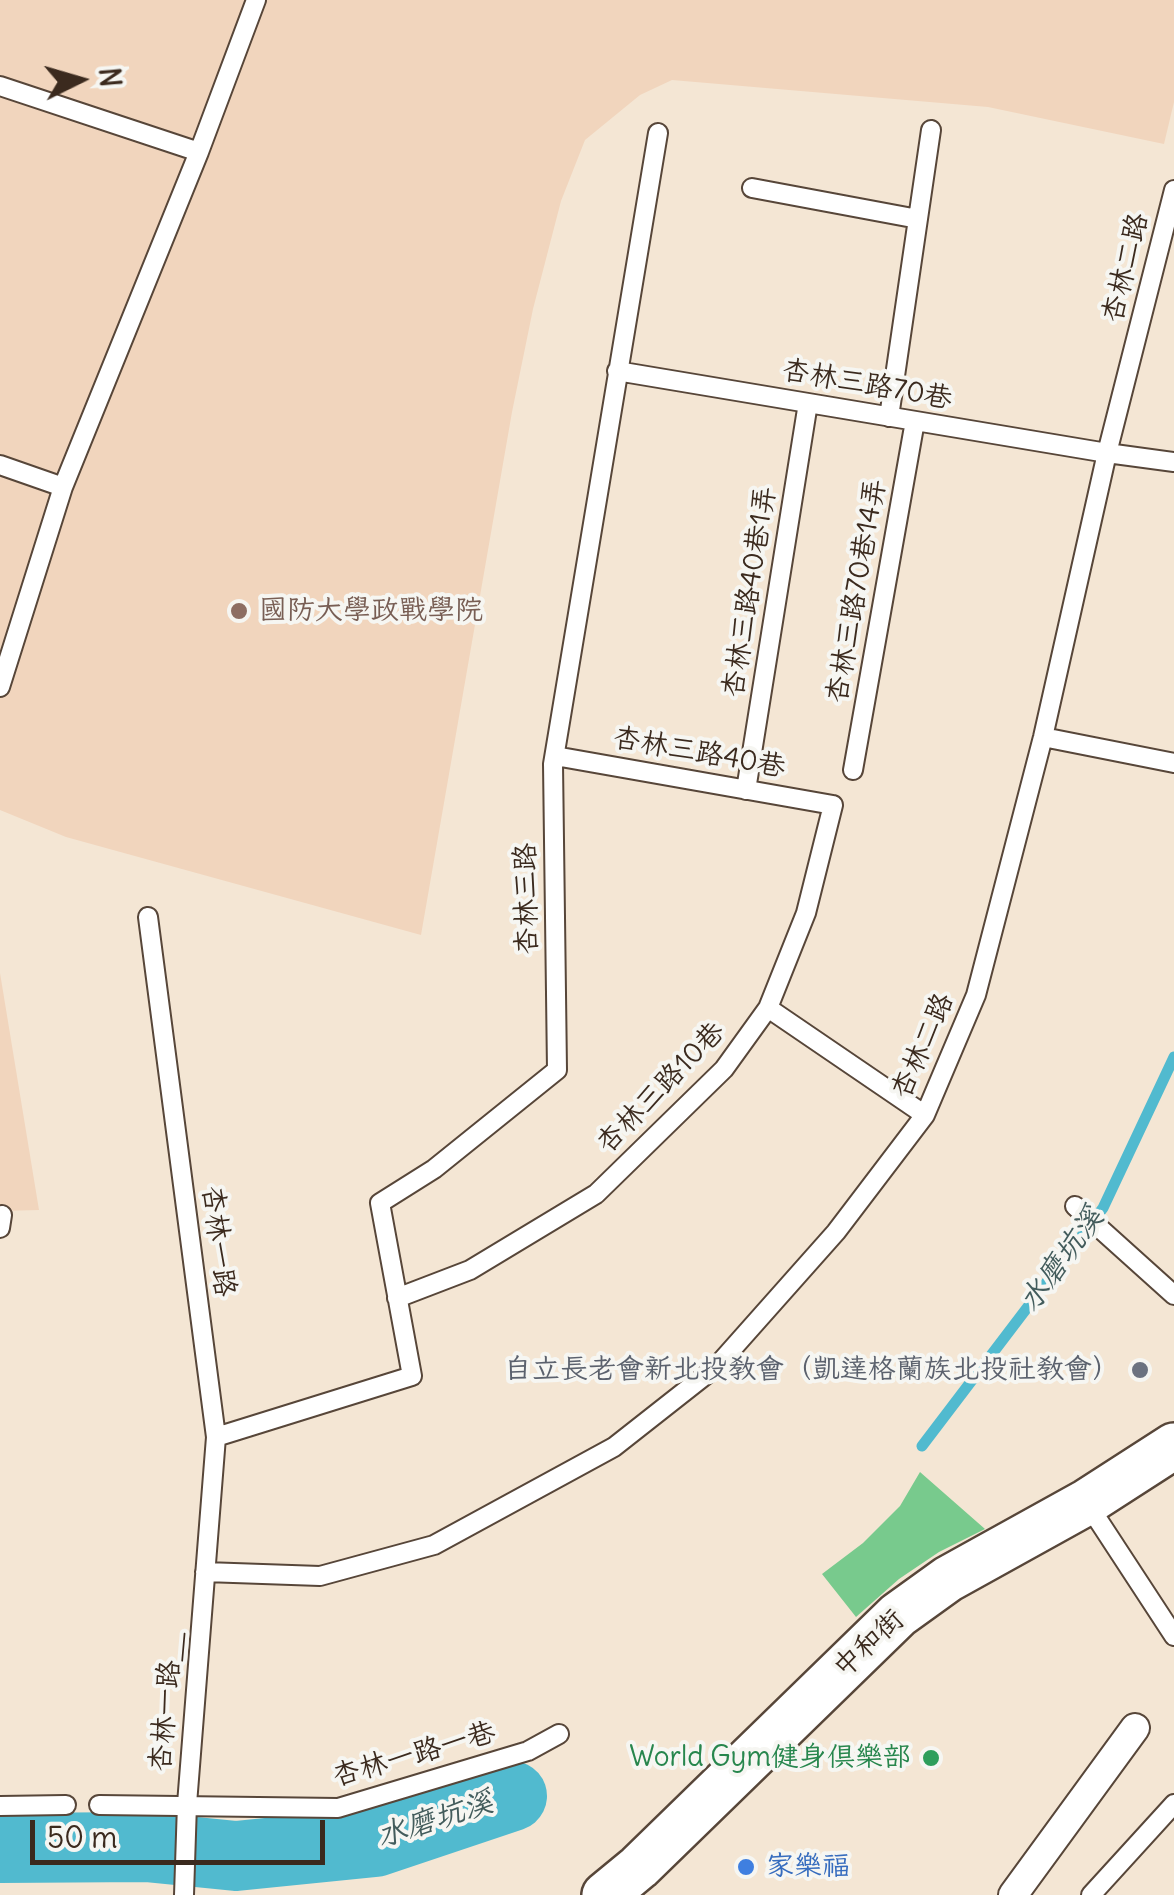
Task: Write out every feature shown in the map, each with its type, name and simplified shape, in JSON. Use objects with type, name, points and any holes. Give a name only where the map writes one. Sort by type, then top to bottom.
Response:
[{"type":"street","name":"中和街","points":[[606,1895],[898,1615],[948,1579],[1087,1502],[1174,1446]]},
{"type":"street","points":[[1013,1895],[1135,1728]]},
{"type":"lane","points":[[0,686],[63,487],[199,152],[256,0]]},
{"type":"lane","points":[[0,86],[199,152]]},
{"type":"lane","points":[[888,416],[931,130]]},
{"type":"lane","name":"杏林三路","points":[[216,1437],[412,1376],[380,1203],[434,1169],[557,1070],[553,764],[658,133]]},
{"type":"lane","points":[[752,188],[918,219]]},
{"type":"lane","name":"杏林二路","points":[[205,1572],[320,1576],[434,1545],[614,1447],[717,1366],[836,1232],[925,1115],[976,995],[1044,737],[1107,453],[1174,190]]},
{"type":"lane","name":"杏林三路70巷","points":[[617,371],[1174,462]]},
{"type":"lane","name":"杏林三路40巷1弄","points":[[746,790],[808,403]]},
{"type":"lane","name":"杏林三路70巷14弄","points":[[853,770],[915,421]]},
{"type":"lane","points":[[0,465],[63,487]]},
{"type":"lane","points":[[1044,737],[1174,763]]},
{"type":"lane","name":"杏林三路40巷","points":[[555,756],[833,804]]},
{"type":"lane","name":"杏林三路10巷","points":[[397,1298],[470,1270],[596,1194],[724,1069],[768,1008],[806,913],[833,804]]},
{"type":"lane","name":"杏林一路","points":[[148,917],[216,1437],[205,1572]]},
{"type":"lane","points":[[768,1008],[925,1115]]},
{"type":"lane","points":[[1075,1206],[1174,1295]]},
{"type":"lane","points":[[1087,1502],[1174,1636]]},
{"type":"lane","name":"杏林一路＿","points":[[184,1895],[205,1572]]},
{"type":"lane","name":"杏林一路一巷","points":[[99,1805],[338,1808],[528,1751],[559,1734]]},
{"type":"lane","points":[[1092,1895],[1174,1804]]},
{"type":"lane","points":[[0,1806],[66,1805]]},
{"type":"shaded area","name":"國防大學政戰學院","points":[[0,0],[1174,0],[1174,102],[1164,144],[988,107],[672,80],[640,95],[585,140],[561,201],[533,309],[421,935],[66,837],[0,810]]},
{"type":"shaded area","points":[[0,973],[39,1210],[0,1211]]},
{"type":"green space","points":[[920,1472],[985,1529],[939,1552],[899,1579],[856,1617],[822,1574],[863,1543],[900,1506]]},
{"type":"waterway","name":"水磨坑溪","points":[[922,1446],[1103,1208],[1174,1057]]},
{"type":"waterway","name":"水磨坑溪","points":[[0,1848],[146,1847],[236,1856],[375,1842],[512,1796]]},
{"type":"place","name":"國防大學政戰學院","points":[[239,611]]},
{"type":"place","name":"自立長老會新北投教會（凱達格蘭族北投社教會）","points":[[1140,1370]]},
{"type":"place","name":"World Gym健身俱樂部","points":[[931,1758]]},
{"type":"place","name":"家樂福","points":[[746,1867]]}]
